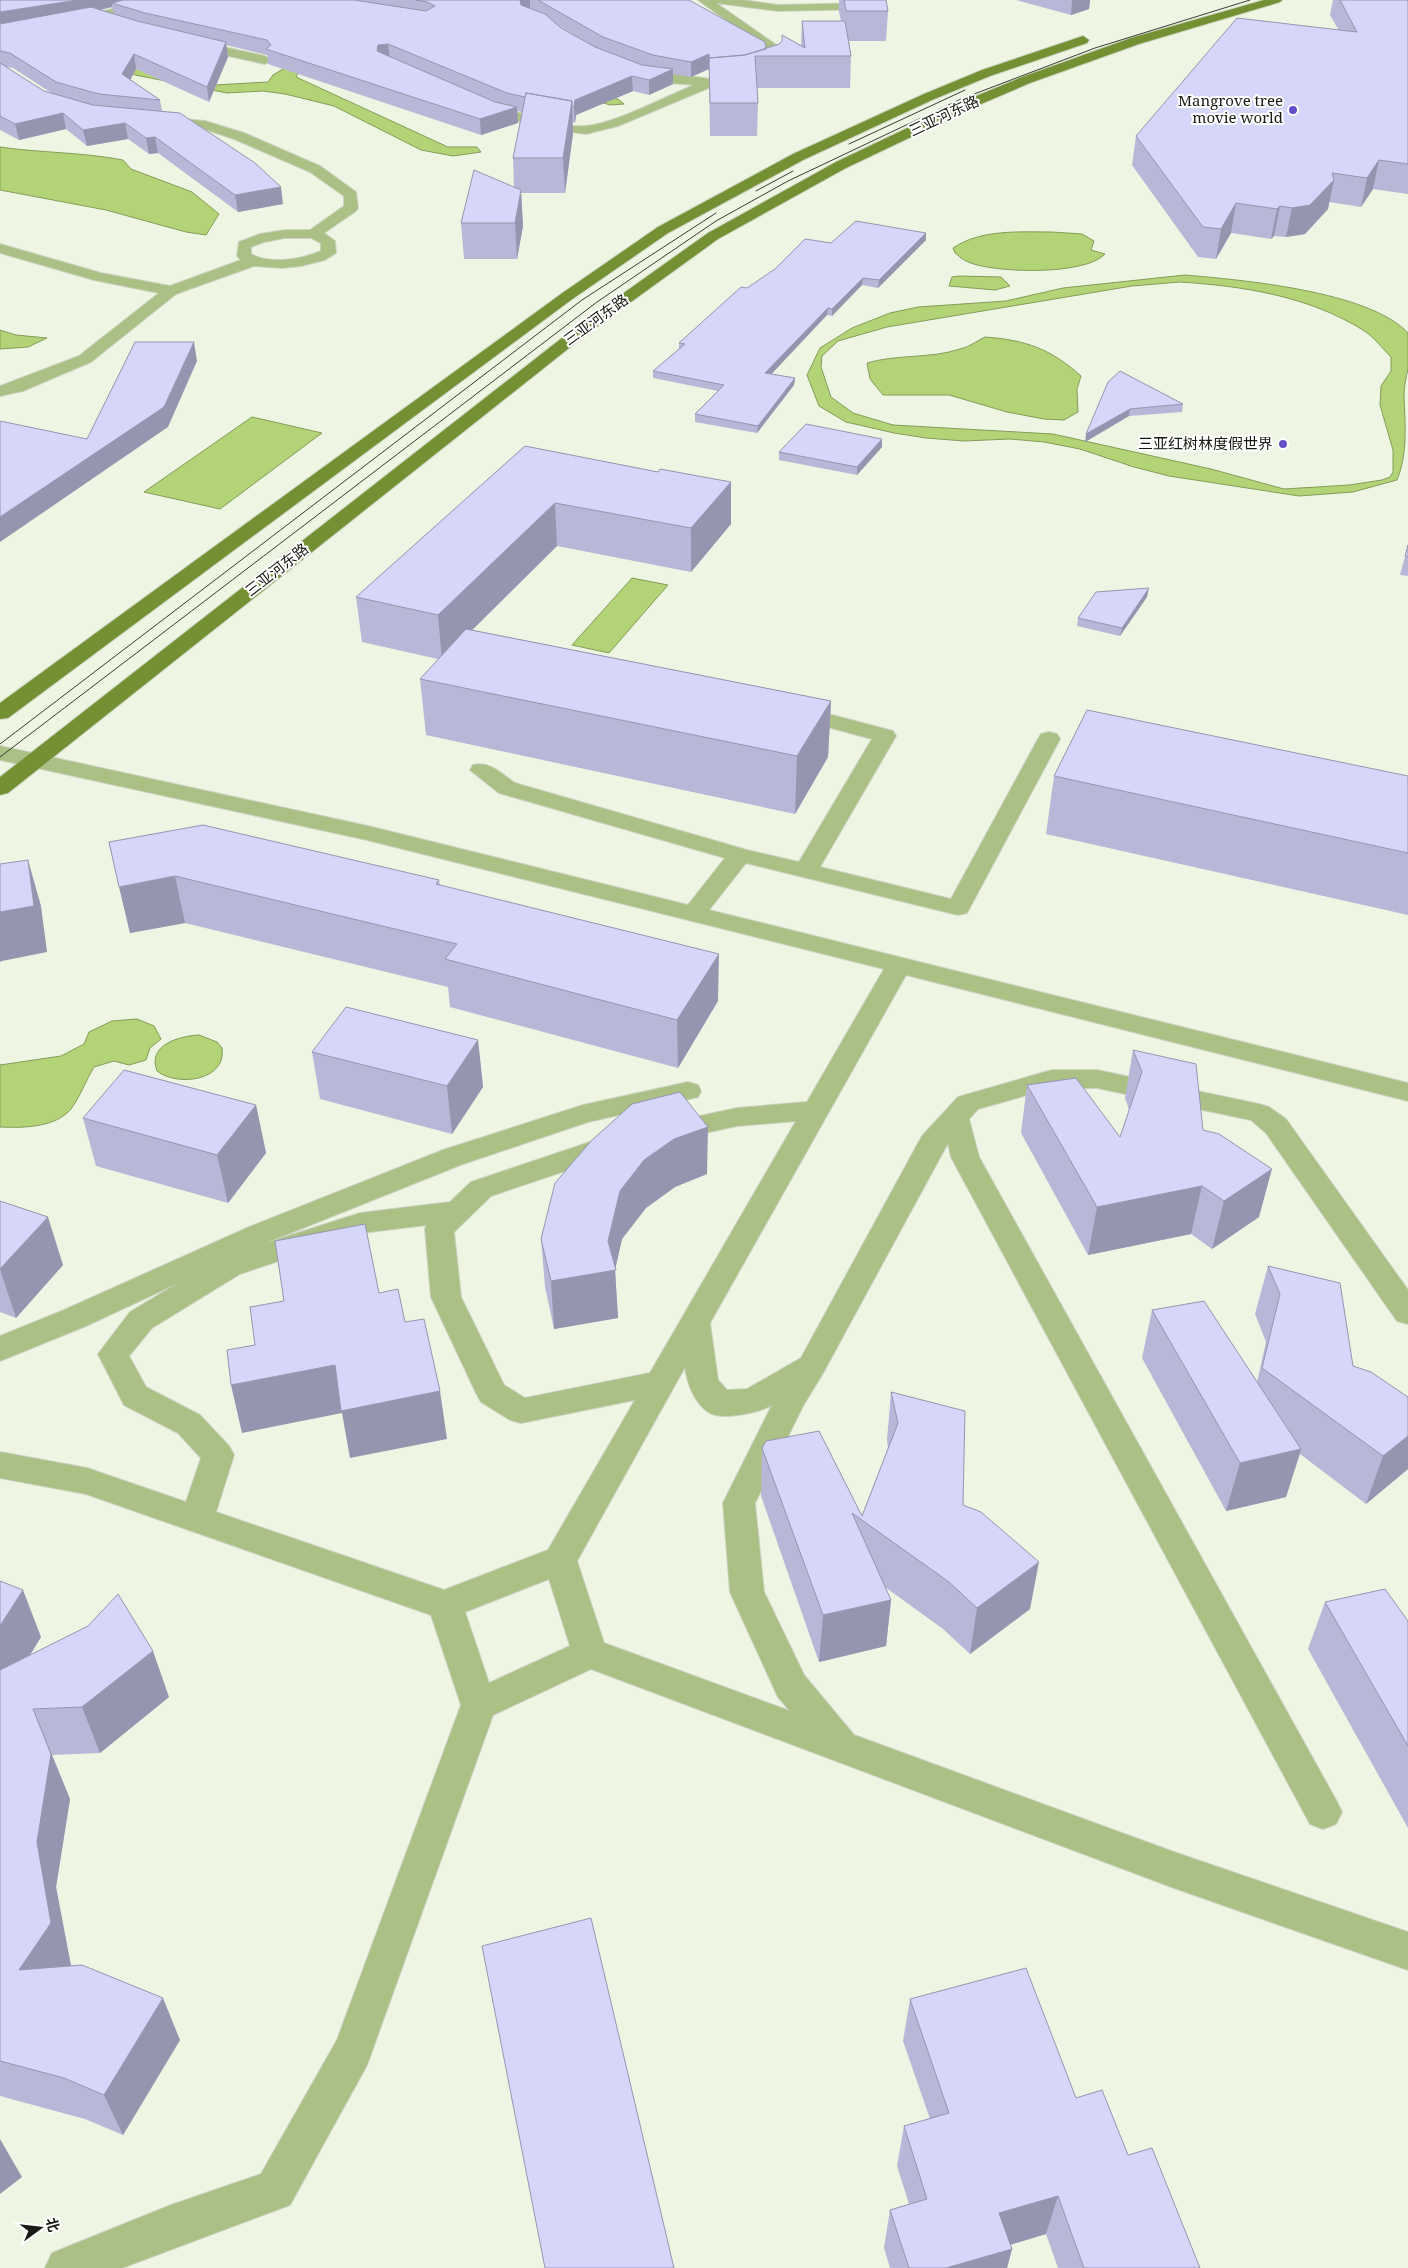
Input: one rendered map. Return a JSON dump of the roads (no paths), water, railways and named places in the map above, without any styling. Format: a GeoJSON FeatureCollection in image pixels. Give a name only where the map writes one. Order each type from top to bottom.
{"type":"FeatureCollection","features":[{"type":"Feature","properties":{"kind":"main road","name":"三亚河东路"},"geometry":{"type":"LineString","coordinates":[[0,788],[582,330],[712,236],[841,165],[977,100],[1026,80],[1136,41],[1276,0]]}},
{"type":"Feature","properties":{"kind":"main road","name":"三亚河东路"},"geometry":{"type":"LineString","coordinates":[[0,713],[566,297],[662,230],[798,157],[928,96],[986,73],[1097,35]]}},
{"type":"Feature","properties":{"kind":"street"},"geometry":{"type":"LineString","coordinates":[[0,33],[96,17],[164,0]]}},
{"type":"Feature","properties":{"kind":"street"},"geometry":{"type":"LineString","coordinates":[[624,66],[647,76],[711,83],[744,81],[774,71],[771,47],[704,0]]}},
{"type":"Feature","properties":{"kind":"street"},"geometry":{"type":"LineString","coordinates":[[717,0],[778,8],[871,6]]}},
{"type":"Feature","properties":{"kind":"street"},"geometry":{"type":"LineString","coordinates":[[96,17],[120,24]]}},
{"type":"Feature","properties":{"kind":"street"},"geometry":{"type":"LineString","coordinates":[[181,42],[265,60]]}},
{"type":"Feature","properties":{"kind":"street"},"geometry":{"type":"LineString","coordinates":[[474,102],[502,113],[550,125],[586,130],[613,123],[711,83]]}},
{"type":"Feature","properties":{"kind":"street"},"geometry":{"type":"LineString","coordinates":[[148,120],[205,125],[239,136],[315,169],[351,195],[351,208],[312,234]]}},
{"type":"Feature","properties":{"kind":"street"},"geometry":{"type":"LineString","coordinates":[[285,234],[312,234],[328,241],[329,253],[310,262],[278,265],[252,261],[244,256],[244,245],[260,238],[285,234]]}},
{"type":"Feature","properties":{"kind":"street"},"geometry":{"type":"LineString","coordinates":[[0,248],[99,277],[172,291]]}},
{"type":"Feature","properties":{"kind":"street"},"geometry":{"type":"LineString","coordinates":[[0,391],[17,387],[85,359],[172,291],[252,261]]}},
{"type":"Feature","properties":{"kind":"street"},"geometry":{"type":"LineString","coordinates":[[802,713],[885,736],[806,871]]}},
{"type":"Feature","properties":{"kind":"street"},"geometry":{"type":"LineString","coordinates":[[481,770],[506,788],[740,855],[958,908],[1049,739]]}},
{"type":"Feature","properties":{"kind":"street"},"geometry":{"type":"LineString","coordinates":[[0,753],[280,813],[1408,1092]]}},
{"type":"Feature","properties":{"kind":"street"},"geometry":{"type":"LineString","coordinates":[[692,915],[740,855]]}},
{"type":"Feature","properties":{"kind":"street"},"geometry":{"type":"LineString","coordinates":[[0,1464],[87,1481],[445,1605],[560,1560],[898,966]]}},
{"type":"Feature","properties":{"kind":"street"},"geometry":{"type":"LineString","coordinates":[[842,1747],[791,1686],[747,1592],[739,1503],[790,1400],[812,1365],[932,1144],[968,1103],[1052,1079],[1097,1079],[1259,1113],[1276,1126],[1408,1313]]}},
{"type":"Feature","properties":{"kind":"street"},"geometry":{"type":"LineString","coordinates":[[0,1349],[75,1318],[259,1234],[453,1157],[583,1114],[688,1091]]}},
{"type":"Feature","properties":{"kind":"street"},"geometry":{"type":"LineString","coordinates":[[661,1383],[521,1411],[492,1393],[446,1297],[439,1229],[481,1189],[639,1138],[737,1117],[816,1110]]}},
{"type":"Feature","properties":{"kind":"street"},"geometry":{"type":"LineString","coordinates":[[955,1117],[965,1157],[1324,1812]]}},
{"type":"Feature","properties":{"kind":"street"},"geometry":{"type":"LineString","coordinates":[[197,1519],[218,1455],[188,1424],[135,1396],[113,1354],[141,1320],[230,1266],[360,1223],[458,1211]]}},
{"type":"Feature","properties":{"kind":"street"},"geometry":{"type":"LineString","coordinates":[[695,1323],[703,1383],[719,1403],[753,1401],[812,1365]]}},
{"type":"Feature","properties":{"kind":"street"},"geometry":{"type":"LineString","coordinates":[[560,1560],[590,1653]]}},
{"type":"Feature","properties":{"kind":"street"},"geometry":{"type":"LineString","coordinates":[[67,2268],[171,2227],[275,2190],[353,2051],[479,1705],[445,1605]]}},
{"type":"Feature","properties":{"kind":"street"},"geometry":{"type":"LineString","coordinates":[[479,1705],[590,1653],[1174,1870],[1408,1951]]}},
{"type":"Feature","properties":{"kind":"tram line"},"geometry":{"type":"LineString","coordinates":[[0,757],[597,302],[716,221],[788,181],[961,99],[1095,48],[1250,0]]}},
{"type":"Feature","properties":{"kind":"tram line"},"geometry":{"type":"LineString","coordinates":[[849,144],[965,90]]}},
{"type":"Feature","properties":{"kind":"tram line"},"geometry":{"type":"LineString","coordinates":[[756,191],[793,171]]}},
{"type":"Feature","properties":{"kind":"tram line"},"geometry":{"type":"LineString","coordinates":[[0,744],[582,300],[716,213]]}},
{"type":"Feature","properties":{"kind":"place","name":"Mangrove tree movie world"},"geometry":{"type":"Point","coordinates":[1293,110]}},
{"type":"Feature","properties":{"kind":"place","name":"三亚红树林度假世界"},"geometry":{"type":"Point","coordinates":[1283,444]}}]}
